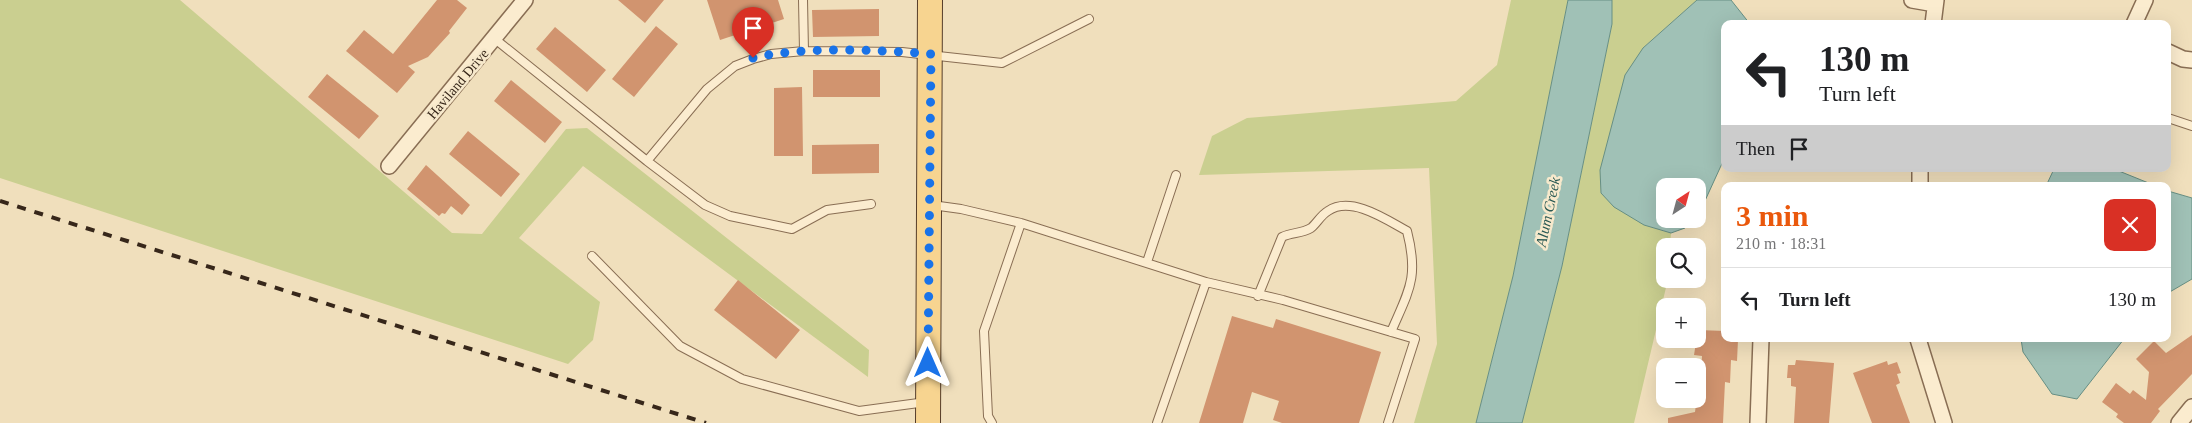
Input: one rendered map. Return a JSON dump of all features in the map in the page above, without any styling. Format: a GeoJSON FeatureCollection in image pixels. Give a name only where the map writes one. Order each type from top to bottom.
{"type":"FeatureCollection","features":[{"type":"Feature","properties":{"kind":"main road"},"geometry":{"type":"LineString","coordinates":[[928,413],[930,0]]}},
{"type":"Feature","properties":{"kind":"street","name":"Haviland Drive"},"geometry":{"type":"LineString","coordinates":[[389,166],[525,0]]}},
{"type":"Feature","properties":{"kind":"street"},"geometry":{"type":"LineString","coordinates":[[1912,0],[1936,2],[1934,20]]}},
{"type":"Feature","properties":{"kind":"street"},"geometry":{"type":"LineString","coordinates":[[2136,20],[2146,0]]}},
{"type":"Feature","properties":{"kind":"street"},"geometry":{"type":"LineString","coordinates":[[2171,53],[2183,59],[2192,60]]}},
{"type":"Feature","properties":{"kind":"street"},"geometry":{"type":"LineString","coordinates":[[1758,423],[1761,342]]}},
{"type":"Feature","properties":{"kind":"street"},"geometry":{"type":"LineString","coordinates":[[1919,342],[1944,423]]}},
{"type":"Feature","properties":{"kind":"street"},"geometry":{"type":"LineString","coordinates":[[2179,423],[2192,408]]}},
{"type":"Feature","properties":{"kind":"lane"},"geometry":{"type":"LineString","coordinates":[[803,0],[804,52]]}},
{"type":"Feature","properties":{"kind":"lane"},"geometry":{"type":"LineString","coordinates":[[647,161],[707,89],[735,66],[771,54],[804,52],[931,54],[1002,63],[1089,19]]}},
{"type":"Feature","properties":{"kind":"lane"},"geometry":{"type":"LineString","coordinates":[[495,38],[647,161],[705,204],[730,216],[792,228],[827,210],[871,204]]}},
{"type":"Feature","properties":{"kind":"lane"},"geometry":{"type":"LineString","coordinates":[[2171,119],[2192,126]]}},
{"type":"Feature","properties":{"kind":"lane"},"geometry":{"type":"LineString","coordinates":[[1147,262],[1176,175]]}},
{"type":"Feature","properties":{"kind":"lane"},"geometry":{"type":"LineString","coordinates":[[930,205],[961,209],[1021,223],[1206,282],[1258,296],[1283,300],[1415,339],[1388,423]]}},
{"type":"Feature","properties":{"kind":"lane"},"geometry":{"type":"LineString","coordinates":[[1258,296],[1282,237],[1290,233],[1300,233],[1306,230],[1328,210],[1343,206],[1375,212],[1407,232],[1413,255],[1412,280],[1391,332]]}},
{"type":"Feature","properties":{"kind":"lane"},"geometry":{"type":"LineString","coordinates":[[992,423],[988,416],[984,331],[1021,223]]}},
{"type":"Feature","properties":{"kind":"lane"},"geometry":{"type":"LineString","coordinates":[[592,256],[680,346],[742,379],[859,411],[928,413]]}},
{"type":"Feature","properties":{"kind":"lane"},"geometry":{"type":"LineString","coordinates":[[1157,423],[1206,282]]}},
{"type":"Feature","properties":{"kind":"green space"},"geometry":{"type":"Polygon","coordinates":[[[0,0],[180,0],[452,233],[482,234],[566,129],[587,128],[869,350],[868,377],[583,166],[519,238],[600,302],[593,340],[568,364],[0,178],[0,0]]]}},
{"type":"Feature","properties":{"kind":"green space"},"geometry":{"type":"Polygon","coordinates":[[[1511,0],[1568,0],[1513,276],[1476,423],[1414,423],[1437,344],[1429,168],[1199,175],[1212,136],[1247,118],[1456,101],[1497,65],[1511,0]]]}},
{"type":"Feature","properties":{"kind":"green space"},"geometry":{"type":"Polygon","coordinates":[[[1612,0],[1697,0],[1643,48],[1644,225],[1671,233],[1671,238],[1656,238],[1656,288],[1666,288],[1664,298],[1656,298],[1656,330],[1634,423],[1522,423],[1562,266],[1612,24],[1612,0]]]}},
{"type":"Feature","properties":{"kind":"water","name":"Alum Creek"},"geometry":{"type":"Polygon","coordinates":[[[1568,0],[1612,0],[1612,24],[1562,266],[1522,423],[1476,423],[1513,276],[1568,0]]]}},
{"type":"Feature","properties":{"kind":"water"},"geometry":{"type":"Polygon","coordinates":[[[1697,0],[1731,0],[1747,20],[1721,20],[1721,166],[1706,199],[1706,178],[1656,178],[1656,228],[1685,228],[1671,233],[1644,225],[1614,207],[1601,193],[1600,170],[1625,75],[1643,48],[1697,0]]]}},
{"type":"Feature","properties":{"kind":"water"},"geometry":{"type":"Polygon","coordinates":[[[2053,172],[2121,172],[2146,182],[2048,182],[2053,172]]]}},
{"type":"Feature","properties":{"kind":"water"},"geometry":{"type":"Polygon","coordinates":[[[2171,192],[2192,198],[2192,279],[2171,291],[2171,192]]]}},
{"type":"Feature","properties":{"kind":"water"},"geometry":{"type":"Polygon","coordinates":[[[2021,342],[2122,342],[2077,399],[2052,394],[2023,352],[2021,342]]]}},
{"type":"Feature","properties":{"kind":"building"},"geometry":{"type":"Polygon","coordinates":[[[437,0],[457,0],[467,8],[449,31],[450,33],[428,57],[408,66],[415,72],[397,93],[346,51],[364,30],[393,54],[437,0]]]}},
{"type":"Feature","properties":{"kind":"building"},"geometry":{"type":"Polygon","coordinates":[[[618,0],[664,0],[645,23],[618,0]]]}},
{"type":"Feature","properties":{"kind":"building"},"geometry":{"type":"Polygon","coordinates":[[[707,0],[778,0],[784,19],[720,40],[707,0]]]}},
{"type":"Feature","properties":{"kind":"building"},"geometry":{"type":"Polygon","coordinates":[[[879,9],[879,36],[813,37],[812,10],[879,9]]]}},
{"type":"Feature","properties":{"kind":"building"},"geometry":{"type":"Polygon","coordinates":[[[656,26],[678,44],[634,97],[612,79],[656,26]]]}},
{"type":"Feature","properties":{"kind":"building"},"geometry":{"type":"Polygon","coordinates":[[[555,27],[606,70],[587,92],[536,49],[555,27]]]}},
{"type":"Feature","properties":{"kind":"building"},"geometry":{"type":"Polygon","coordinates":[[[813,70],[880,70],[880,97],[813,97],[813,70]]]}},
{"type":"Feature","properties":{"kind":"building"},"geometry":{"type":"Polygon","coordinates":[[[327,74],[379,116],[359,139],[308,97],[327,74]]]}},
{"type":"Feature","properties":{"kind":"building"},"geometry":{"type":"Polygon","coordinates":[[[511,80],[562,122],[545,143],[494,101],[511,80]]]}},
{"type":"Feature","properties":{"kind":"building"},"geometry":{"type":"Polygon","coordinates":[[[802,87],[803,156],[774,156],[774,88],[802,87]]]}},
{"type":"Feature","properties":{"kind":"building"},"geometry":{"type":"Polygon","coordinates":[[[468,131],[520,174],[501,197],[449,154],[468,131]]]}},
{"type":"Feature","properties":{"kind":"building"},"geometry":{"type":"Polygon","coordinates":[[[879,144],[879,173],[812,174],[812,145],[879,144]]]}},
{"type":"Feature","properties":{"kind":"building"},"geometry":{"type":"Polygon","coordinates":[[[426,165],[470,205],[462,215],[451,206],[445,214],[442,213],[439,216],[407,189],[426,165]]]}},
{"type":"Feature","properties":{"kind":"building"},"geometry":{"type":"Polygon","coordinates":[[[738,280],[800,330],[776,359],[714,310],[738,280]]]}},
{"type":"Feature","properties":{"kind":"building"},"geometry":{"type":"Polygon","coordinates":[[[1232,316],[1273,328],[1276,319],[1381,352],[1359,423],[1282,423],[1273,420],[1279,401],[1252,392],[1243,423],[1199,423],[1232,316]]]}},
{"type":"Feature","properties":{"kind":"building"},"geometry":{"type":"Polygon","coordinates":[[[1706,330],[1721,331],[1721,342],[1738,342],[1737,361],[1731,360],[1730,383],[1725,382],[1723,423],[1668,423],[1668,418],[1695,412],[1696,408],[1706,408],[1706,358],[1702,358],[1702,356],[1694,355],[1695,348],[1706,348],[1706,330]]]}},
{"type":"Feature","properties":{"kind":"building"},"geometry":{"type":"Polygon","coordinates":[[[2192,335],[2192,374],[2158,409],[2160,411],[2151,423],[2124,423],[2116,417],[2118,414],[2102,402],[2116,383],[2130,394],[2133,390],[2146,400],[2149,372],[2136,359],[2153,342],[2166,353],[2192,335]]]}},
{"type":"Feature","properties":{"kind":"building"},"geometry":{"type":"Polygon","coordinates":[[[1796,360],[1834,363],[1829,423],[1794,423],[1796,387],[1791,386],[1791,378],[1787,378],[1788,365],[1795,365],[1796,360]]]}},
{"type":"Feature","properties":{"kind":"building"},"geometry":{"type":"Polygon","coordinates":[[[1887,361],[1888,365],[1897,362],[1901,373],[1897,374],[1900,383],[1896,385],[1910,423],[1872,423],[1853,373],[1887,361]]]}},
{"type":"Feature","properties":{"kind":"railway"},"geometry":{"type":"LineString","coordinates":[[0,201],[706,423]]}},
{"type":"Feature","properties":{"kind":"route"},"geometry":{"type":"LineString","coordinates":[[753,58],[771,54],[804,52],[902,52],[931,54],[928,363]]}}]}
